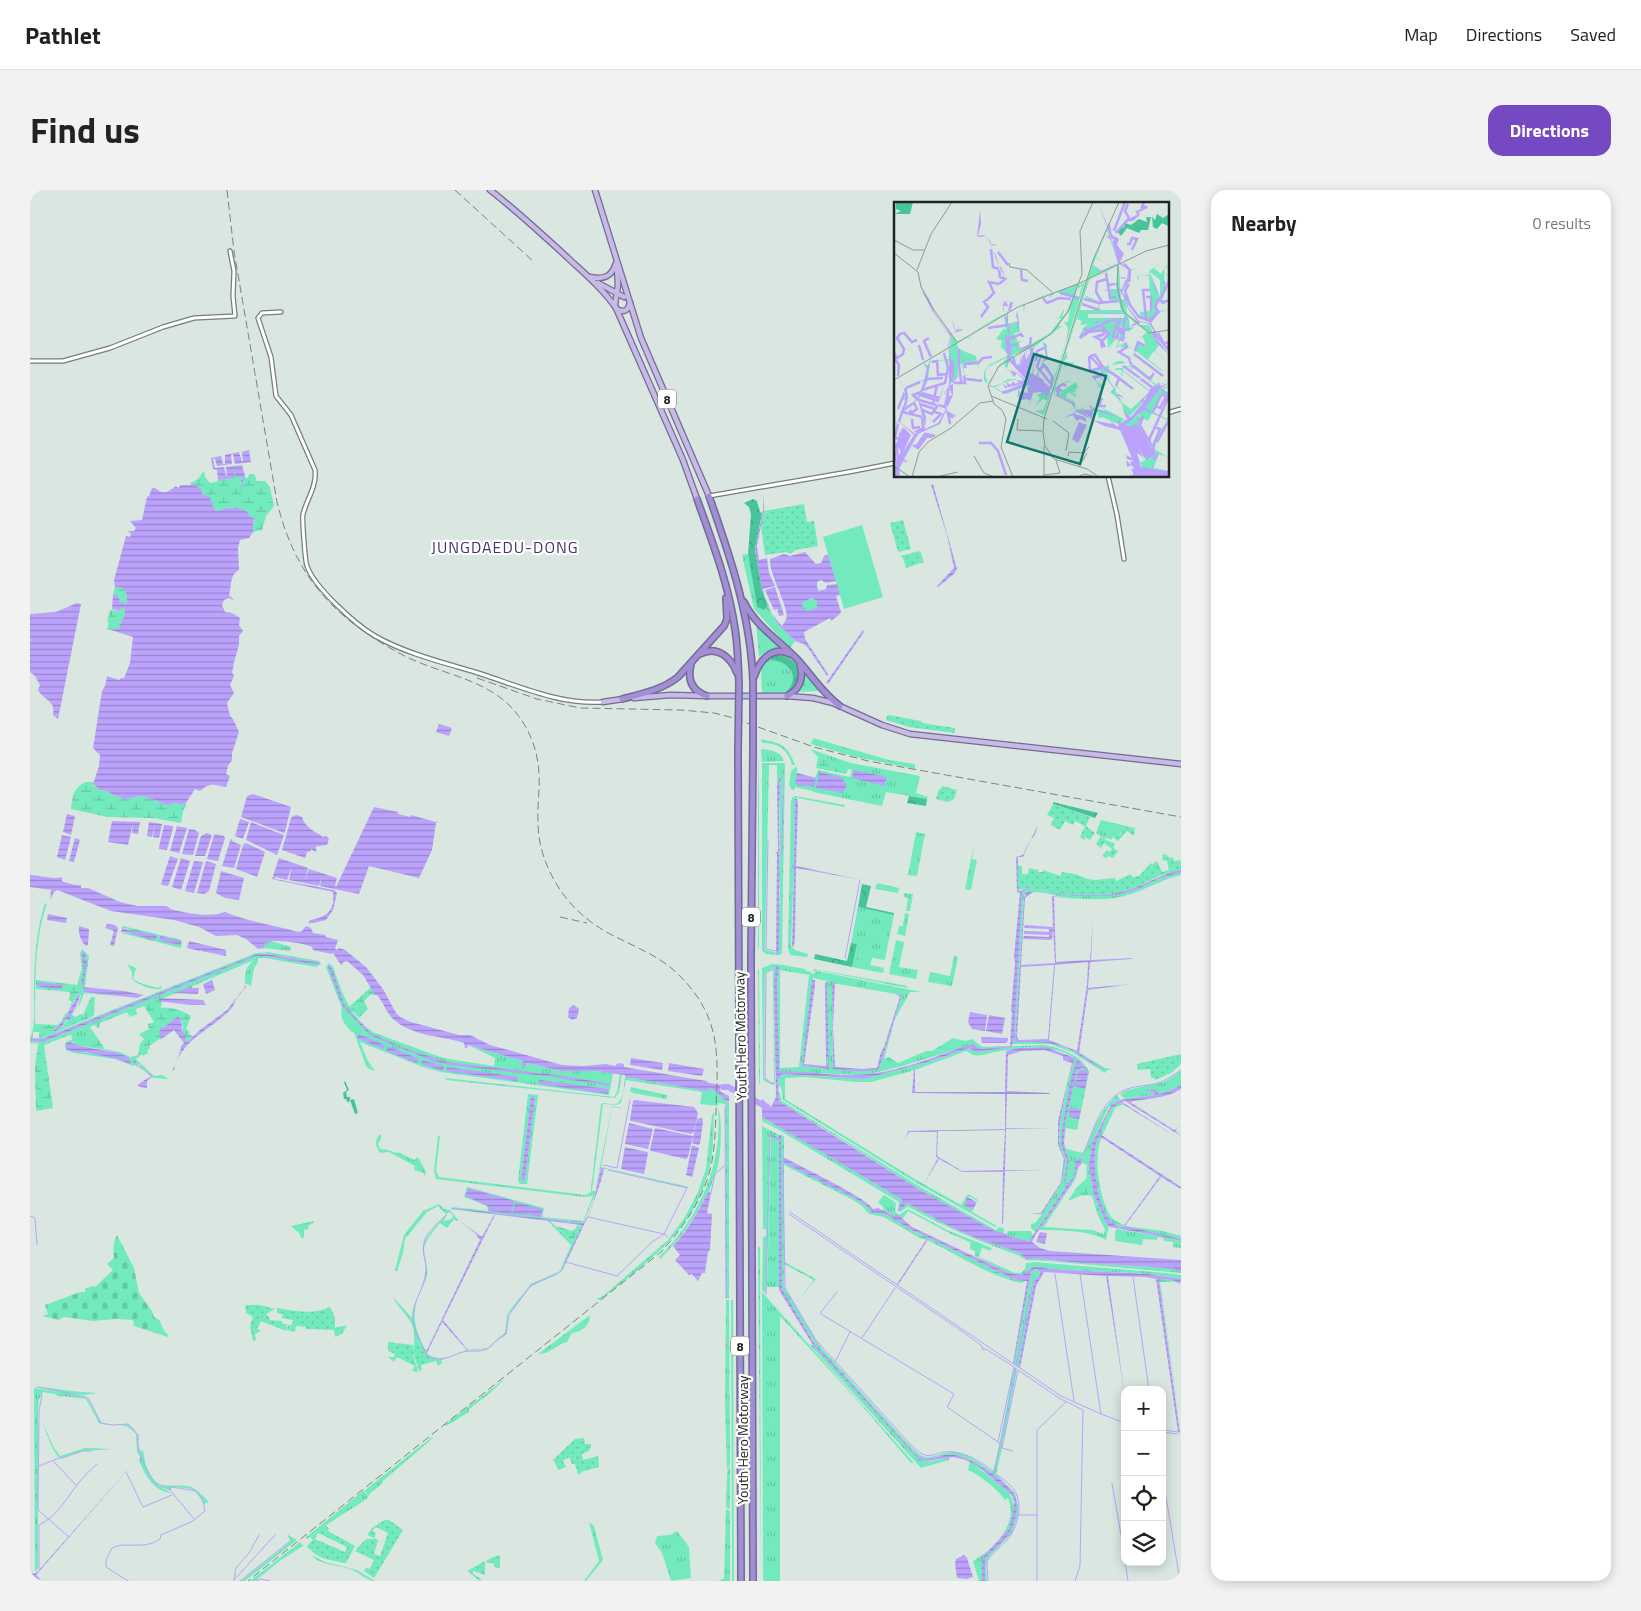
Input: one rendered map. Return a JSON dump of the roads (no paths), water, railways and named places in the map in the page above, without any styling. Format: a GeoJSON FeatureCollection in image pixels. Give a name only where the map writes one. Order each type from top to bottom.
{"type":"FeatureCollection","features":[{"type":"Feature","properties":{"kind":"highway","name":"Youth Hero Motorway"},"geometry":{"type":"LineString","coordinates":[[709,496],[738,587],[750,640],[753,682],[751,960],[754,1581]]}},
{"type":"Feature","properties":{"kind":"highway","name":"Youth Hero Motorway"},"geometry":{"type":"LineString","coordinates":[[697,499],[726,590],[735,628],[739,683],[741,1581]]}},
{"type":"Feature","properties":{"kind":"highway"},"geometry":{"type":"LineString","coordinates":[[738,587],[752,616],[796,659],[828,696],[840,706]]}},
{"type":"Feature","properties":{"kind":"highway"},"geometry":{"type":"LineString","coordinates":[[622,699],[666,685],[678,677],[724,626],[727,619],[726,590]]}},
{"type":"Feature","properties":{"kind":"highway"},"geometry":{"type":"LineString","coordinates":[[707,696],[694,689],[690,681],[691,666],[696,657],[705,651],[715,650],[731,660],[739,683]]}},
{"type":"Feature","properties":{"kind":"highway"},"geometry":{"type":"LineString","coordinates":[[753,682],[757,669],[768,655],[782,651],[787,652],[796,659],[802,670],[801,679],[795,691],[787,696]]}},
{"type":"Feature","properties":{"kind":"main road"},"geometry":{"type":"LineString","coordinates":[[490,190],[592,280],[616,308],[620,311],[627,310],[630,302],[592,280]]}},
{"type":"Feature","properties":{"kind":"main road","name":"8"},"geometry":{"type":"LineString","coordinates":[[595,190],[641,338],[709,496]]}},
{"type":"Feature","properties":{"kind":"main road"},"geometry":{"type":"LineString","coordinates":[[587,276],[598,279],[607,277],[614,270],[616,259]]}},
{"type":"Feature","properties":{"kind":"main road","name":"8"},"geometry":{"type":"LineString","coordinates":[[616,259],[618,294],[616,301]]}},
{"type":"Feature","properties":{"kind":"main road"},"geometry":{"type":"LineString","coordinates":[[616,308],[616,301],[619,297],[624,297]]}},
{"type":"Feature","properties":{"kind":"main road","name":"8"},"geometry":{"type":"LineString","coordinates":[[616,308],[683,460],[697,499]]}},
{"type":"Feature","properties":{"kind":"main road"},"geometry":{"type":"LineString","coordinates":[[603,702],[671,694],[813,698],[840,706],[882,725],[910,734],[1181,764]]}},
{"type":"Feature","properties":{"kind":"street"},"geometry":{"type":"LineString","coordinates":[[30,361],[63,362],[110,348],[163,327],[194,318],[235,316],[233,296],[234,271],[230,251]]}},
{"type":"Feature","properties":{"kind":"street"},"geometry":{"type":"LineString","coordinates":[[281,312],[262,313],[258,318],[271,357],[276,396],[291,415],[315,470],[314,484],[303,516],[304,550],[307,567],[324,593],[364,630],[405,650],[549,697],[576,702],[603,702]]}},
{"type":"Feature","properties":{"kind":"street"},"geometry":{"type":"LineString","coordinates":[[1168,413],[1181,409]]}},
{"type":"Feature","properties":{"kind":"street"},"geometry":{"type":"LineString","coordinates":[[709,496],[894,463]]}},
{"type":"Feature","properties":{"kind":"street"},"geometry":{"type":"LineString","coordinates":[[1109,478],[1118,515],[1124,559]]}},
{"type":"Feature","properties":{"kind":"waterway"},"geometry":{"type":"LineString","coordinates":[[780,852],[782,852],[783,786]]}},
{"type":"Feature","properties":{"kind":"waterway"},"geometry":{"type":"LineString","coordinates":[[768,840],[766,949],[776,951]]}},
{"type":"Feature","properties":{"kind":"waterway"},"geometry":{"type":"LineString","coordinates":[[845,958],[860,880]]}},
{"type":"Feature","properties":{"kind":"waterway"},"geometry":{"type":"LineString","coordinates":[[773,969],[766,973],[765,1077],[769,1082],[775,1084]]}},
{"type":"Feature","properties":{"kind":"waterway"},"geometry":{"type":"LineString","coordinates":[[1082,1156],[1104,1109],[1118,1094],[1130,1088],[1161,1082],[1181,1070]]}},
{"type":"Feature","properties":{"kind":"waterway"},"geometry":{"type":"LineString","coordinates":[[723,1087],[728,1087],[767,1107]]}},
{"type":"Feature","properties":{"kind":"waterway"},"geometry":{"type":"LineString","coordinates":[[603,1165],[617,1168],[630,1100]]}},
{"type":"Feature","properties":{"kind":"waterway"},"geometry":{"type":"LineString","coordinates":[[726,1298],[725,1108],[727,1101]]}},
{"type":"Feature","properties":{"kind":"waterway"},"geometry":{"type":"LineString","coordinates":[[766,1294],[770,1139]]}},
{"type":"Feature","properties":{"kind":"waterway"},"geometry":{"type":"LineString","coordinates":[[783,1162],[785,1288],[816,1340],[918,1451],[928,1456],[946,1452],[959,1453],[975,1459],[993,1471]]}},
{"type":"Feature","properties":{"kind":"waterway"},"geometry":{"type":"LineString","coordinates":[[711,1193],[715,1174],[725,1165]]}},
{"type":"Feature","properties":{"kind":"waterway"},"geometry":{"type":"LineString","coordinates":[[566,1262],[617,1276],[652,1242],[664,1234],[687,1188],[608,1170]]}},
{"type":"Feature","properties":{"kind":"waterway"},"geometry":{"type":"LineString","coordinates":[[790,1212],[1015,1365]]}},
{"type":"Feature","properties":{"kind":"waterway"},"geometry":{"type":"LineString","coordinates":[[789,1214],[963,1332],[982,1346],[983,1350],[986,1349],[1014,1367],[998,1442]]}},
{"type":"Feature","properties":{"kind":"waterway"},"geometry":{"type":"LineString","coordinates":[[420,1341],[415,1329],[413,1311],[426,1270],[423,1249],[427,1235],[446,1215]]}},
{"type":"Feature","properties":{"kind":"waterway"},"geometry":{"type":"LineString","coordinates":[[30,1216],[35,1218],[37,1245]]}},
{"type":"Feature","properties":{"kind":"waterway"},"geometry":{"type":"LineString","coordinates":[[588,1217],[664,1234],[668,1237]]}},
{"type":"Feature","properties":{"kind":"waterway"},"geometry":{"type":"LineString","coordinates":[[427,1355],[443,1359],[462,1352],[485,1350],[506,1334],[509,1315],[528,1289],[532,1285],[557,1274]]}},
{"type":"Feature","properties":{"kind":"waterway"},"geometry":{"type":"LineString","coordinates":[[1055,1274],[1074,1401]]}},
{"type":"Feature","properties":{"kind":"waterway"},"geometry":{"type":"LineString","coordinates":[[1080,1274],[1101,1414]]}},
{"type":"Feature","properties":{"kind":"waterway"},"geometry":{"type":"LineString","coordinates":[[1016,1366],[1034,1277]]}},
{"type":"Feature","properties":{"kind":"waterway"},"geometry":{"type":"LineString","coordinates":[[1133,1277],[1148,1386]]}},
{"type":"Feature","properties":{"kind":"waterway"},"geometry":{"type":"LineString","coordinates":[[862,1338],[895,1288]]}},
{"type":"Feature","properties":{"kind":"waterway"},"geometry":{"type":"LineString","coordinates":[[837,1292],[821,1314],[954,1394],[947,1407],[1001,1444]]}},
{"type":"Feature","properties":{"kind":"waterway"},"geometry":{"type":"LineString","coordinates":[[835,1362],[850,1332]]}},
{"type":"Feature","properties":{"kind":"waterway"},"geometry":{"type":"LineString","coordinates":[[1017,1366],[1061,1396],[1121,1422]]}},
{"type":"Feature","properties":{"kind":"waterway"},"geometry":{"type":"LineString","coordinates":[[994,1472],[1016,1368]]}},
{"type":"Feature","properties":{"kind":"waterway"},"geometry":{"type":"LineString","coordinates":[[1013,1451],[1002,1448],[1018,1370],[1059,1398],[1083,1410],[1080,1566],[1075,1581]]}},
{"type":"Feature","properties":{"kind":"waterway"},"geometry":{"type":"LineString","coordinates":[[37,1387],[86,1397],[89,1399],[101,1423],[112,1425],[128,1424],[138,1435],[141,1459],[154,1482],[170,1490],[194,1519]]}},
{"type":"Feature","properties":{"kind":"waterway"},"geometry":{"type":"LineString","coordinates":[[42,1395],[39,1411],[38,1510],[68,1536]]}},
{"type":"Feature","properties":{"kind":"waterway"},"geometry":{"type":"LineString","coordinates":[[1037,1581],[1037,1430],[1066,1402]]}},
{"type":"Feature","properties":{"kind":"waterway"},"geometry":{"type":"LineString","coordinates":[[1166,1430],[1178,1432]]}},
{"type":"Feature","properties":{"kind":"waterway"},"geometry":{"type":"LineString","coordinates":[[1166,1432],[1178,1434]]}},
{"type":"Feature","properties":{"kind":"waterway"},"geometry":{"type":"LineString","coordinates":[[39,1466],[83,1451],[92,1451]]}},
{"type":"Feature","properties":{"kind":"waterway"},"geometry":{"type":"LineString","coordinates":[[53,1461],[76,1485]]}},
{"type":"Feature","properties":{"kind":"waterway"},"geometry":{"type":"LineString","coordinates":[[39,1569],[39,1525],[52,1517],[80,1481],[97,1464]]}},
{"type":"Feature","properties":{"kind":"waterway"},"geometry":{"type":"LineString","coordinates":[[126,1472],[143,1507],[172,1495]]}},
{"type":"Feature","properties":{"kind":"waterway"},"geometry":{"type":"LineString","coordinates":[[988,1581],[987,1562],[1011,1535],[1016,1525],[1019,1509],[1016,1493],[1007,1482],[996,1474]]}},
{"type":"Feature","properties":{"kind":"waterway"},"geometry":{"type":"LineString","coordinates":[[1162,1476],[1180,1581]]}},
{"type":"Feature","properties":{"kind":"waterway"},"geometry":{"type":"LineString","coordinates":[[1112,1483],[1121,1535]]}},
{"type":"Feature","properties":{"kind":"waterway"},"geometry":{"type":"LineString","coordinates":[[128,1581],[106,1567],[106,1560],[112,1548],[153,1543],[160,1539],[161,1535],[193,1521],[205,1511],[203,1501],[196,1491],[172,1487],[170,1490]]}},
{"type":"Feature","properties":{"kind":"waterway"},"geometry":{"type":"LineString","coordinates":[[1019,1515],[1037,1515]]}},
{"type":"Feature","properties":{"kind":"waterway"},"geometry":{"type":"LineString","coordinates":[[234,1579],[236,1568],[249,1553],[259,1535]]}},
{"type":"Feature","properties":{"kind":"waterway"},"geometry":{"type":"LineString","coordinates":[[233,1581],[275,1535]]}},
{"type":"Feature","properties":{"kind":"waterway"},"geometry":{"type":"LineString","coordinates":[[240,1581],[289,1542]]}},
{"type":"Feature","properties":{"kind":"waterway"},"geometry":{"type":"LineString","coordinates":[[1126,1566],[1128,1581]]}},
{"type":"Feature","properties":{"kind":"waterway"},"geometry":{"type":"LineString","coordinates":[[256,1581],[261,1579],[270,1581]]}},
{"type":"Feature","properties":{"kind":"railway"},"geometry":{"type":"LineString","coordinates":[[227,190],[234,251],[277,502],[284,527],[304,570],[332,605],[368,635],[408,658],[486,689],[515,711],[526,727],[534,745],[539,780],[539,836],[548,868],[556,884],[584,917],[612,935],[664,962],[679,975],[703,1006],[710,1022],[717,1054],[715,1138],[709,1174],[702,1193],[692,1211],[661,1252],[248,1581]]}},
{"type":"Feature","properties":{"kind":"railway"},"geometry":{"type":"LineString","coordinates":[[455,190],[534,262]]}},
{"type":"Feature","properties":{"kind":"railway"},"geometry":{"type":"LineString","coordinates":[[477,678],[537,699],[580,708],[681,710],[714,713],[814,747],[868,761],[1181,817]]}},
{"type":"Feature","properties":{"kind":"railway"},"geometry":{"type":"LineString","coordinates":[[560,917],[587,923]]}},
{"type":"Feature","properties":{"kind":"district","name":"JUNGDAEDU-DONG"},"geometry":{"type":"Point","coordinates":[505,547]}}]}
